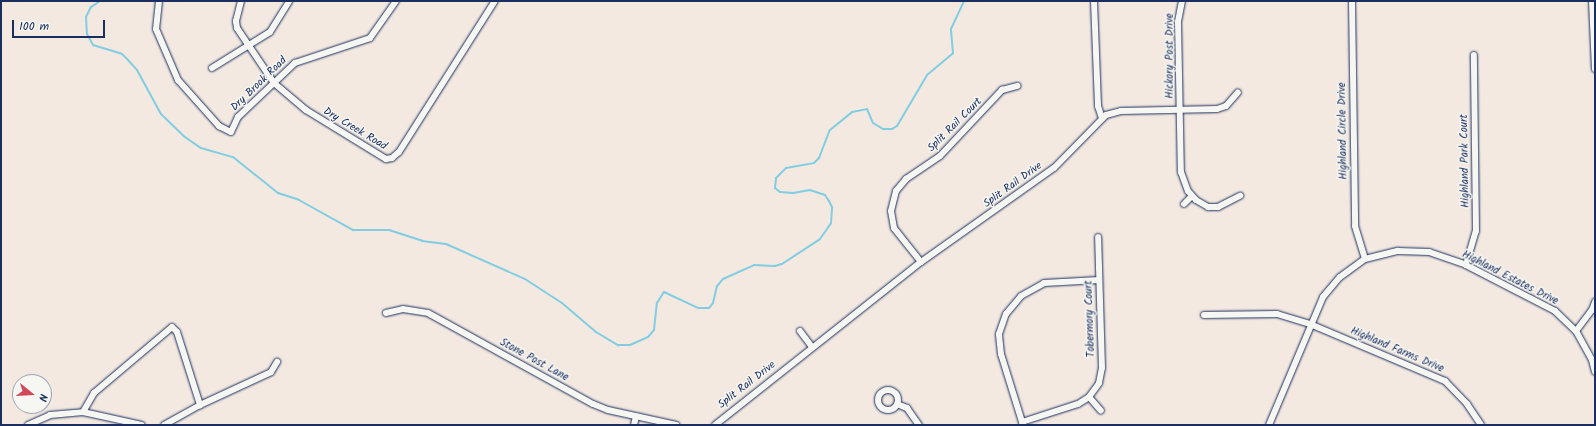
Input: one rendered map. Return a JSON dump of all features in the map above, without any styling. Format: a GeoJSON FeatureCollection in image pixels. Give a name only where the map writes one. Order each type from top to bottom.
{"type":"FeatureCollection","features":[{"type":"Feature","properties":{"kind":"street","name":"Dry Brook Road"},"geometry":{"type":"LineString","coordinates":[[159,1],[156,29],[178,80],[219,126],[231,132],[238,117],[294,63],[370,38],[396,1]]}},
{"type":"Feature","properties":{"kind":"street","name":"Dry Creek Road"},"geometry":{"type":"LineString","coordinates":[[241,1],[236,21],[247,45],[274,83],[306,110],[380,157],[392,158],[399,152],[495,1]]}},
{"type":"Feature","properties":{"kind":"street"},"geometry":{"type":"LineString","coordinates":[[212,68],[270,32],[289,1]]}},
{"type":"Feature","properties":{"kind":"street"},"geometry":{"type":"LineString","coordinates":[[1094,1],[1098,106],[1102,118]]}},
{"type":"Feature","properties":{"kind":"street","name":"Hickory Post Drive"},"geometry":{"type":"LineString","coordinates":[[1182,1],[1178,22],[1181,172],[1192,196]]}},
{"type":"Feature","properties":{"kind":"street","name":"Highland Circle Drive"},"geometry":{"type":"LineString","coordinates":[[1352,1],[1355,226],[1365,259]]}},
{"type":"Feature","properties":{"kind":"street"},"geometry":{"type":"LineString","coordinates":[[1592,1],[1595,69]]}},
{"type":"Feature","properties":{"kind":"street","name":"Highland Park Court"},"geometry":{"type":"LineString","coordinates":[[1466,265],[1476,231],[1474,55]]}},
{"type":"Feature","properties":{"kind":"street","name":"Split Rail Court"},"geometry":{"type":"LineString","coordinates":[[920,262],[894,228],[891,211],[896,191],[906,179],[940,156],[1002,90],[1017,86]]}},
{"type":"Feature","properties":{"kind":"street","name":"Split Rail Drive"},"geometry":{"type":"LineString","coordinates":[[715,425],[920,262],[1054,168],[1102,118],[1121,111],[1180,111],[1217,109],[1226,106],[1238,92]]}},
{"type":"Feature","properties":{"kind":"street"},"geometry":{"type":"LineString","coordinates":[[1184,204],[1192,196],[1208,207],[1218,207],[1240,196]]}},
{"type":"Feature","properties":{"kind":"street","name":"Tobermory Court"},"geometry":{"type":"LineString","coordinates":[[1023,424],[1078,404],[1088,397],[1098,383],[1102,368],[1098,238]]}},
{"type":"Feature","properties":{"kind":"street","name":"Highland Estates Drive"},"geometry":{"type":"LineString","coordinates":[[1269,425],[1310,324],[1323,297],[1340,277],[1365,259],[1398,251],[1430,252],[1466,265],[1555,311],[1576,331],[1592,360],[1595,372]]}},
{"type":"Feature","properties":{"kind":"street"},"geometry":{"type":"LineString","coordinates":[[1023,424],[1001,354],[999,334],[1006,314],[1021,296],[1044,283],[1099,280]]}},
{"type":"Feature","properties":{"kind":"street"},"geometry":{"type":"LineString","coordinates":[[1576,331],[1592,310],[1595,302]]}},
{"type":"Feature","properties":{"kind":"street","name":"Stone Post Lane"},"geometry":{"type":"LineString","coordinates":[[386,313],[402,309],[428,313],[593,404],[676,425]]}},
{"type":"Feature","properties":{"kind":"street","name":"Highland Farms Drive"},"geometry":{"type":"LineString","coordinates":[[1204,315],[1277,314],[1310,324],[1445,381],[1468,404],[1481,425]]}},
{"type":"Feature","properties":{"kind":"street"},"geometry":{"type":"LineString","coordinates":[[83,412],[94,393],[172,327],[177,332],[200,405]]}},
{"type":"Feature","properties":{"kind":"street"},"geometry":{"type":"LineString","coordinates":[[800,331],[812,347]]}},
{"type":"Feature","properties":{"kind":"street"},"geometry":{"type":"LineString","coordinates":[[164,425],[200,405],[271,372],[277,362]]}},
{"type":"Feature","properties":{"kind":"street"},"geometry":{"type":"LineString","coordinates":[[1088,397],[1101,411]]}},
{"type":"Feature","properties":{"kind":"street"},"geometry":{"type":"LineString","coordinates":[[897,404],[907,408],[919,425]]}},
{"type":"Feature","properties":{"kind":"street"},"geometry":{"type":"LineString","coordinates":[[28,425],[50,415],[83,412],[142,425]]}},
{"type":"Feature","properties":{"kind":"street"},"geometry":{"type":"LineString","coordinates":[[634,425],[636,416]]}},
{"type":"Feature","properties":{"kind":"waterway"},"geometry":{"type":"LineString","coordinates":[[100,1],[91,7],[86,17],[87,34],[93,45],[122,54],[137,70],[161,114],[185,137],[201,148],[233,157],[278,193],[299,200],[353,230],[389,230],[422,241],[446,244],[525,279],[562,303],[596,332],[618,345],[630,345],[648,337],[654,330],[657,303],[664,292],[699,308],[709,308],[713,303],[717,286],[723,279],[754,265],[775,266],[782,264],[820,239],[831,223],[832,207],[825,195],[810,190],[793,193],[780,192],[775,188],[776,178],[786,168],[814,163],[819,158],[830,130],[852,112],[867,109],[873,123],[883,129],[892,129],[897,126],[927,75],[953,53],[951,29],[964,1]]}}]}
